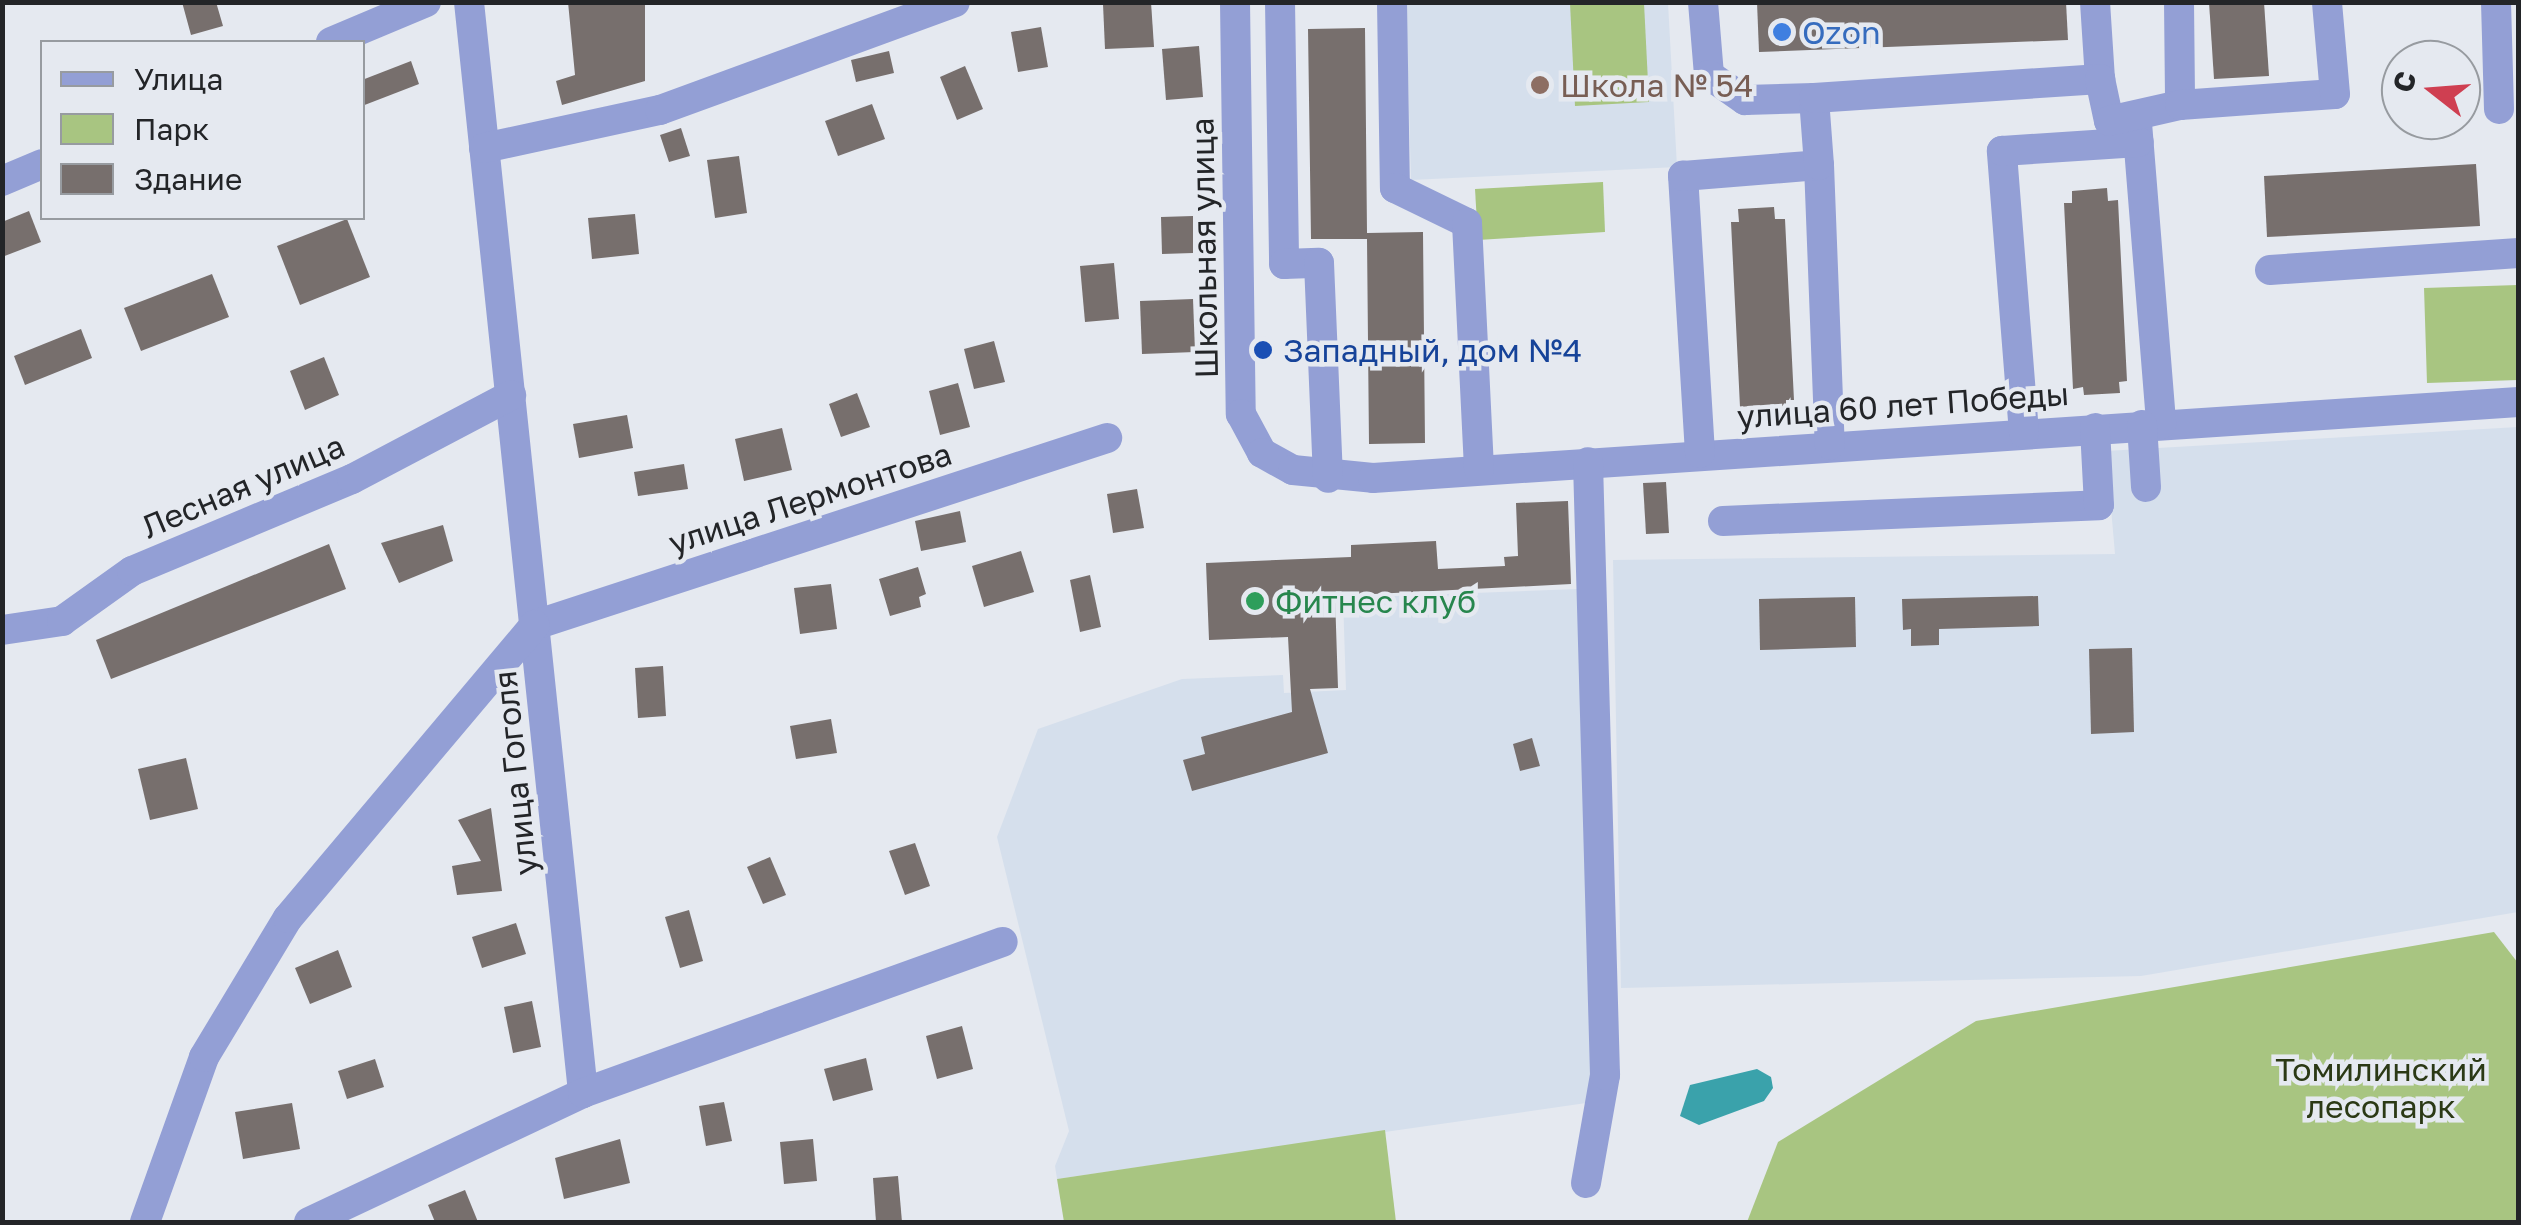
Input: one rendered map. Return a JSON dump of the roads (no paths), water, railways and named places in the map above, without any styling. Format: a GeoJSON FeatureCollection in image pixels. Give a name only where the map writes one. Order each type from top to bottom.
{"type":"FeatureCollection","features":[{"type":"Feature","properties":{"kind":"street"},"geometry":{"type":"LineString","coordinates":[[336,40],[426,2]]}},
{"type":"Feature","properties":{"kind":"street","name":"улица Гоголя"},"geometry":{"type":"LineString","coordinates":[[469,2],[583,1093]]}},
{"type":"Feature","properties":{"kind":"street"},"geometry":{"type":"LineString","coordinates":[[484,148],[660,110],[955,2]]}},
{"type":"Feature","properties":{"kind":"street","name":"Школьная улица"},"geometry":{"type":"LineString","coordinates":[[1235,2],[1241,414],[1262,454],[1292,470]]}},
{"type":"Feature","properties":{"kind":"street"},"geometry":{"type":"LineString","coordinates":[[1280,2],[1284,264],[1320,264],[1328,478]]}},
{"type":"Feature","properties":{"kind":"street"},"geometry":{"type":"LineString","coordinates":[[1392,2],[1395,188],[1467,223],[1478,469]]}},
{"type":"Feature","properties":{"kind":"street"},"geometry":{"type":"LineString","coordinates":[[1704,2],[1709,75],[1745,100],[2100,78]]}},
{"type":"Feature","properties":{"kind":"street"},"geometry":{"type":"LineString","coordinates":[[2095,2],[2100,78],[2108,120],[2138,128]]}},
{"type":"Feature","properties":{"kind":"street"},"geometry":{"type":"LineString","coordinates":[[2179,2],[2180,105]]}},
{"type":"Feature","properties":{"kind":"street"},"geometry":{"type":"LineString","coordinates":[[2024,433],[2002,150],[2138,128],[2180,105],[2336,94],[2327,2]]}},
{"type":"Feature","properties":{"kind":"street"},"geometry":{"type":"LineString","coordinates":[[2496,2],[2499,110]]}},
{"type":"Feature","properties":{"kind":"street"},"geometry":{"type":"LineString","coordinates":[[1814,98],[1830,445]]}},
{"type":"Feature","properties":{"kind":"street"},"geometry":{"type":"LineString","coordinates":[[2138,128],[2152,425],[2146,487]]}},
{"type":"Feature","properties":{"kind":"street"},"geometry":{"type":"LineString","coordinates":[[2,181],[40,165]]}},
{"type":"Feature","properties":{"kind":"street"},"geometry":{"type":"LineString","coordinates":[[1700,453],[1684,176],[1818,165]]}},
{"type":"Feature","properties":{"kind":"street"},"geometry":{"type":"LineString","coordinates":[[2270,270],[2518,253]]}},
{"type":"Feature","properties":{"kind":"street","name":"Лесная улица"},"geometry":{"type":"LineString","coordinates":[[2,630],[62,622],[132,572],[352,479],[510,395]]}},
{"type":"Feature","properties":{"kind":"street","name":"улица 60 лет Победы"},"geometry":{"type":"LineString","coordinates":[[1292,470],[1328,478],[2518,402]]}},
{"type":"Feature","properties":{"kind":"street"},"geometry":{"type":"LineString","coordinates":[[1723,521],[2099,505],[2095,428]]}},
{"type":"Feature","properties":{"kind":"street","name":"улица Лермонтова"},"geometry":{"type":"LineString","coordinates":[[536,625],[1107,438]]}},
{"type":"Feature","properties":{"kind":"street"},"geometry":{"type":"LineString","coordinates":[[1586,1183],[1605,1075],[1588,462]]}},
{"type":"Feature","properties":{"kind":"street"},"geometry":{"type":"LineString","coordinates":[[146,1222],[204,1057],[288,918],[536,625]]}},
{"type":"Feature","properties":{"kind":"street"},"geometry":{"type":"LineString","coordinates":[[309,1222],[583,1093],[1003,942]]}},
{"type":"Feature","properties":{"kind":"water"},"geometry":{"type":"Polygon","coordinates":[[[1757,1069],[1771,1077],[1773,1088],[1764,1101],[1699,1125],[1680,1116],[1690,1085],[1757,1069]]]}},
{"type":"Feature","properties":{"kind":"place","name":"Ozon"},"geometry":{"type":"Point","coordinates":[1782,32]}},
{"type":"Feature","properties":{"kind":"place","name":"Школа № 54"},"geometry":{"type":"Point","coordinates":[1540,85]}},
{"type":"Feature","properties":{"kind":"place","name":"Западный, дом №4"},"geometry":{"type":"Point","coordinates":[1263,350]}},
{"type":"Feature","properties":{"kind":"place","name":"Фитнес клуб"},"geometry":{"type":"Point","coordinates":[1255,601]}},
{"type":"Feature","properties":{"kind":"park label","name":"Томилинский лесопарк"},"geometry":{"type":"Point","coordinates":[2381,1088]}}]}
